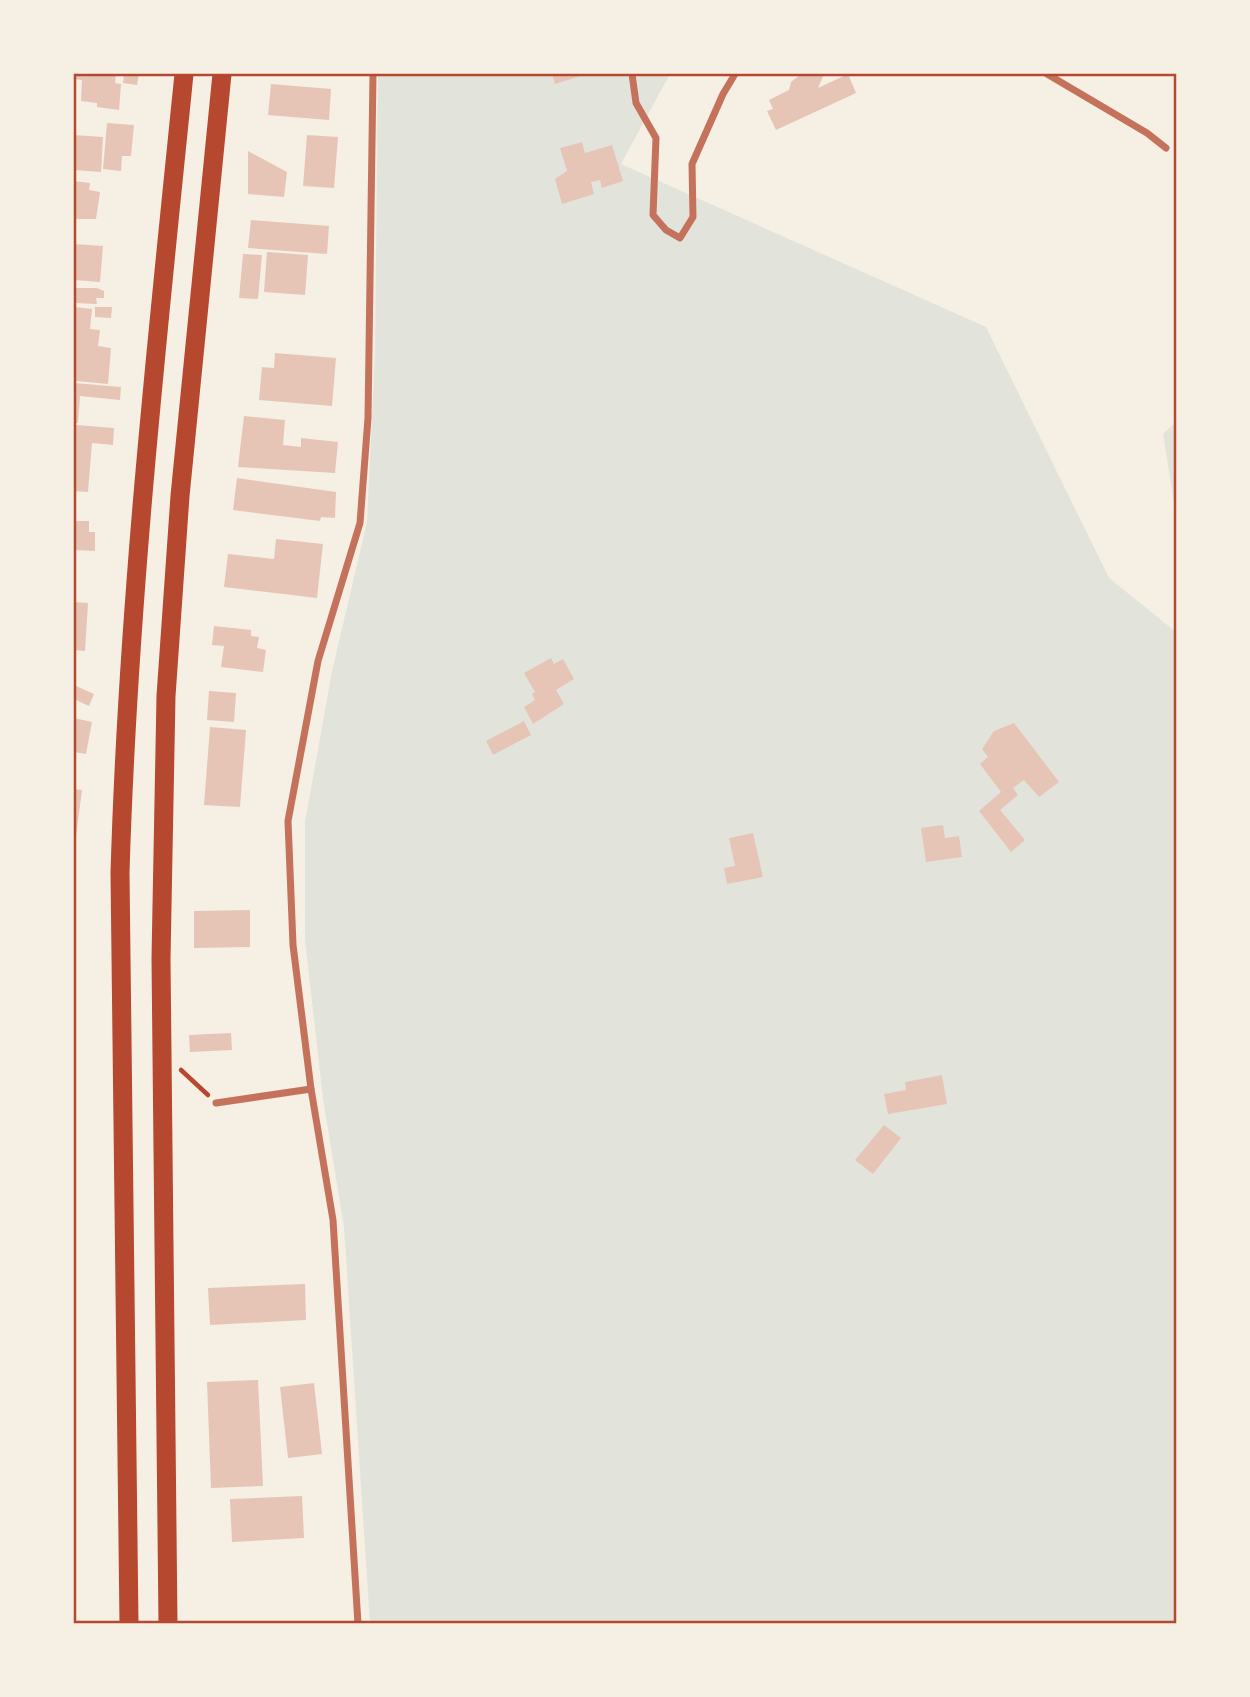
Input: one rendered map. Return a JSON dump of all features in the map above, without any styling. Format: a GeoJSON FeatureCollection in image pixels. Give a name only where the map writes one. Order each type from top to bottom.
{"type":"FeatureCollection","features":[{"type":"Feature","properties":{"kind":"highway"},"geometry":{"type":"LineString","coordinates":[[129,1623],[120,873],[122,784],[134,570],[184,74]]}},
{"type":"Feature","properties":{"kind":"highway"},"geometry":{"type":"LineString","coordinates":[[169,1623],[161,959],[166,696],[180,496],[222,74]]}},
{"type":"Feature","properties":{"kind":"street"},"geometry":{"type":"LineString","coordinates":[[632,74],[636,103],[656,138],[653,215],[666,230],[680,238],[693,217],[692,163],[735,74]]}},
{"type":"Feature","properties":{"kind":"street"},"geometry":{"type":"LineString","coordinates":[[1047,74],[1147,133],[1166,148]]}},
{"type":"Feature","properties":{"kind":"street"},"geometry":{"type":"LineString","coordinates":[[358,1623],[333,1220],[311,1089],[293,944],[288,821],[318,661],[360,523],[368,418],[374,76]]}},
{"type":"Feature","properties":{"kind":"street"},"geometry":{"type":"LineString","coordinates":[[216,1103],[311,1089]]}},
{"type":"Feature","properties":{"kind":"shaded area"},"geometry":{"type":"Polygon","coordinates":[[[378,74],[670,74],[621,164],[986,327],[1109,578],[1176,632],[1176,1623],[370,1624],[344,1227],[323,1099],[305,940],[305,822],[332,671],[367,522],[375,351],[378,74]]]}},
{"type":"Feature","properties":{"kind":"shaded area"},"geometry":{"type":"Polygon","coordinates":[[[1176,422],[1176,515],[1163,434],[1176,422]]]}},
{"type":"Feature","properties":{"kind":"building"},"geometry":{"type":"Polygon","coordinates":[[[74,74],[116,74],[115,83],[121,84],[119,110],[97,107],[97,103],[81,101],[82,80],[74,79],[74,74]]]}},
{"type":"Feature","properties":{"kind":"building"},"geometry":{"type":"Polygon","coordinates":[[[124,74],[139,74],[137,85],[123,83],[124,74]]]}},
{"type":"Feature","properties":{"kind":"building"},"geometry":{"type":"Polygon","coordinates":[[[552,74],[587,74],[555,84],[552,74]]]}},
{"type":"Feature","properties":{"kind":"building"},"geometry":{"type":"Polygon","coordinates":[[[801,74],[824,74],[818,88],[848,74],[856,93],[776,130],[767,111],[773,109],[769,100],[789,90],[791,82],[801,74]]]}},
{"type":"Feature","properties":{"kind":"building"},"geometry":{"type":"Polygon","coordinates":[[[271,84],[331,89],[329,120],[268,115],[271,84]]]}},
{"type":"Feature","properties":{"kind":"building"},"geometry":{"type":"Polygon","coordinates":[[[107,123],[134,125],[131,156],[122,156],[121,171],[103,169],[107,123]]]}},
{"type":"Feature","properties":{"kind":"building"},"geometry":{"type":"Polygon","coordinates":[[[74,135],[103,137],[101,172],[74,170],[74,135]]]}},
{"type":"Feature","properties":{"kind":"building"},"geometry":{"type":"Polygon","coordinates":[[[307,135],[338,137],[334,188],[303,186],[307,135]]]}},
{"type":"Feature","properties":{"kind":"building"},"geometry":{"type":"Polygon","coordinates":[[[582,142],[585,153],[612,145],[623,181],[602,188],[600,180],[591,182],[594,194],[562,204],[555,179],[567,171],[560,148],[582,142]]]}},
{"type":"Feature","properties":{"kind":"building"},"geometry":{"type":"Polygon","coordinates":[[[248,151],[287,172],[284,197],[248,194],[248,151]]]}},
{"type":"Feature","properties":{"kind":"building"},"geometry":{"type":"Polygon","coordinates":[[[74,181],[90,183],[89,190],[100,192],[96,219],[74,219],[74,181]]]}},
{"type":"Feature","properties":{"kind":"building"},"geometry":{"type":"Polygon","coordinates":[[[251,220],[329,226],[327,254],[248,248],[251,220]]]}},
{"type":"Feature","properties":{"kind":"building"},"geometry":{"type":"Polygon","coordinates":[[[74,244],[103,246],[100,282],[74,280],[74,244]]]}},
{"type":"Feature","properties":{"kind":"building"},"geometry":{"type":"Polygon","coordinates":[[[267,252],[308,255],[305,295],[264,292],[267,252]]]}},
{"type":"Feature","properties":{"kind":"building"},"geometry":{"type":"Polygon","coordinates":[[[243,254],[262,255],[258,299],[239,298],[243,254]]]}},
{"type":"Feature","properties":{"kind":"building"},"geometry":{"type":"Polygon","coordinates":[[[76,288],[97,288],[104,291],[104,298],[96,298],[97,304],[75,303],[76,288]]]}},
{"type":"Feature","properties":{"kind":"building"},"geometry":{"type":"Polygon","coordinates":[[[74,307],[92,309],[90,329],[100,330],[98,346],[111,348],[108,384],[76,381],[74,307]]]}},
{"type":"Feature","properties":{"kind":"building"},"geometry":{"type":"Polygon","coordinates":[[[95,307],[112,307],[111,318],[95,317],[95,307]]]}},
{"type":"Feature","properties":{"kind":"building"},"geometry":{"type":"Polygon","coordinates":[[[275,353],[336,358],[332,406],[259,400],[262,367],[274,368],[275,353]]]}},
{"type":"Feature","properties":{"kind":"building"},"geometry":{"type":"Polygon","coordinates":[[[74,383],[121,387],[120,400],[80,396],[78,423],[74,423],[74,383]]]}},
{"type":"Feature","properties":{"kind":"building"},"geometry":{"type":"Polygon","coordinates":[[[244,416],[285,420],[283,445],[301,447],[301,438],[338,442],[335,473],[238,467],[244,416]]]}},
{"type":"Feature","properties":{"kind":"building"},"geometry":{"type":"Polygon","coordinates":[[[76,425],[114,428],[113,445],[92,443],[88,492],[74,491],[76,425]]]}},
{"type":"Feature","properties":{"kind":"building"},"geometry":{"type":"Polygon","coordinates":[[[237,478],[336,492],[335,518],[321,517],[320,521],[233,510],[237,478]]]}},
{"type":"Feature","properties":{"kind":"building"},"geometry":{"type":"Polygon","coordinates":[[[74,521],[89,521],[89,532],[95,532],[95,551],[74,550],[74,521]]]}},
{"type":"Feature","properties":{"kind":"building"},"geometry":{"type":"Polygon","coordinates":[[[276,539],[323,544],[317,598],[224,587],[228,554],[274,559],[276,539]]]}},
{"type":"Feature","properties":{"kind":"building"},"geometry":{"type":"Polygon","coordinates":[[[74,602],[88,603],[85,651],[74,650],[74,602]]]}},
{"type":"Feature","properties":{"kind":"building"},"geometry":{"type":"Polygon","coordinates":[[[214,626],[251,630],[251,636],[259,637],[257,648],[266,650],[263,672],[221,667],[224,646],[212,645],[214,626]]]}},
{"type":"Feature","properties":{"kind":"building"},"geometry":{"type":"Polygon","coordinates":[[[551,658],[554,664],[563,659],[574,679],[556,690],[564,704],[533,724],[524,707],[535,700],[532,694],[535,692],[524,673],[551,658]]]}},
{"type":"Feature","properties":{"kind":"building"},"geometry":{"type":"Polygon","coordinates":[[[76,686],[94,694],[89,706],[74,699],[76,686]]]}},
{"type":"Feature","properties":{"kind":"building"},"geometry":{"type":"Polygon","coordinates":[[[209,691],[236,693],[234,722],[207,720],[209,691]]]}},
{"type":"Feature","properties":{"kind":"building"},"geometry":{"type":"Polygon","coordinates":[[[74,718],[92,722],[86,754],[74,752],[74,718]]]}},
{"type":"Feature","properties":{"kind":"building"},"geometry":{"type":"Polygon","coordinates":[[[524,721],[531,735],[493,755],[486,741],[524,721]]]}},
{"type":"Feature","properties":{"kind":"building"},"geometry":{"type":"Polygon","coordinates":[[[1014,723],[1059,782],[1039,797],[1024,780],[1013,788],[1018,795],[1000,810],[1025,840],[1011,852],[979,811],[1001,792],[980,764],[988,757],[982,749],[994,731],[1014,723]]]}},
{"type":"Feature","properties":{"kind":"building"},"geometry":{"type":"Polygon","coordinates":[[[210,727],[246,730],[240,807],[204,805],[210,727]]]}},
{"type":"Feature","properties":{"kind":"building"},"geometry":{"type":"Polygon","coordinates":[[[74,789],[82,790],[76,837],[74,837],[74,789]]]}},
{"type":"Feature","properties":{"kind":"building"},"geometry":{"type":"Polygon","coordinates":[[[943,825],[945,838],[959,836],[962,857],[926,862],[921,828],[943,825]]]}},
{"type":"Feature","properties":{"kind":"building"},"geometry":{"type":"Polygon","coordinates":[[[753,833],[763,877],[727,884],[724,868],[735,866],[729,838],[753,833]]]}},
{"type":"Feature","properties":{"kind":"building"},"geometry":{"type":"Polygon","coordinates":[[[250,910],[250,947],[194,948],[194,911],[250,910]]]}},
{"type":"Feature","properties":{"kind":"building"},"geometry":{"type":"Polygon","coordinates":[[[231,1033],[232,1050],[190,1052],[189,1035],[231,1033]]]}},
{"type":"Feature","properties":{"kind":"building"},"geometry":{"type":"Polygon","coordinates":[[[942,1075],[947,1104],[888,1114],[884,1094],[906,1090],[905,1082],[942,1075]]]}},
{"type":"Feature","properties":{"kind":"building"},"geometry":{"type":"Polygon","coordinates":[[[884,1125],[901,1138],[873,1174],[855,1160],[884,1125]]]}},
{"type":"Feature","properties":{"kind":"building"},"geometry":{"type":"Polygon","coordinates":[[[305,1284],[306,1320],[210,1325],[208,1288],[305,1284]]]}},
{"type":"Feature","properties":{"kind":"building"},"geometry":{"type":"Polygon","coordinates":[[[258,1380],[263,1486],[211,1488],[207,1382],[258,1380]]]}},
{"type":"Feature","properties":{"kind":"building"},"geometry":{"type":"Polygon","coordinates":[[[314,1383],[322,1454],[288,1458],[280,1387],[314,1383]]]}},
{"type":"Feature","properties":{"kind":"building"},"geometry":{"type":"Polygon","coordinates":[[[302,1496],[304,1538],[232,1542],[230,1499],[302,1496]]]}}]}
